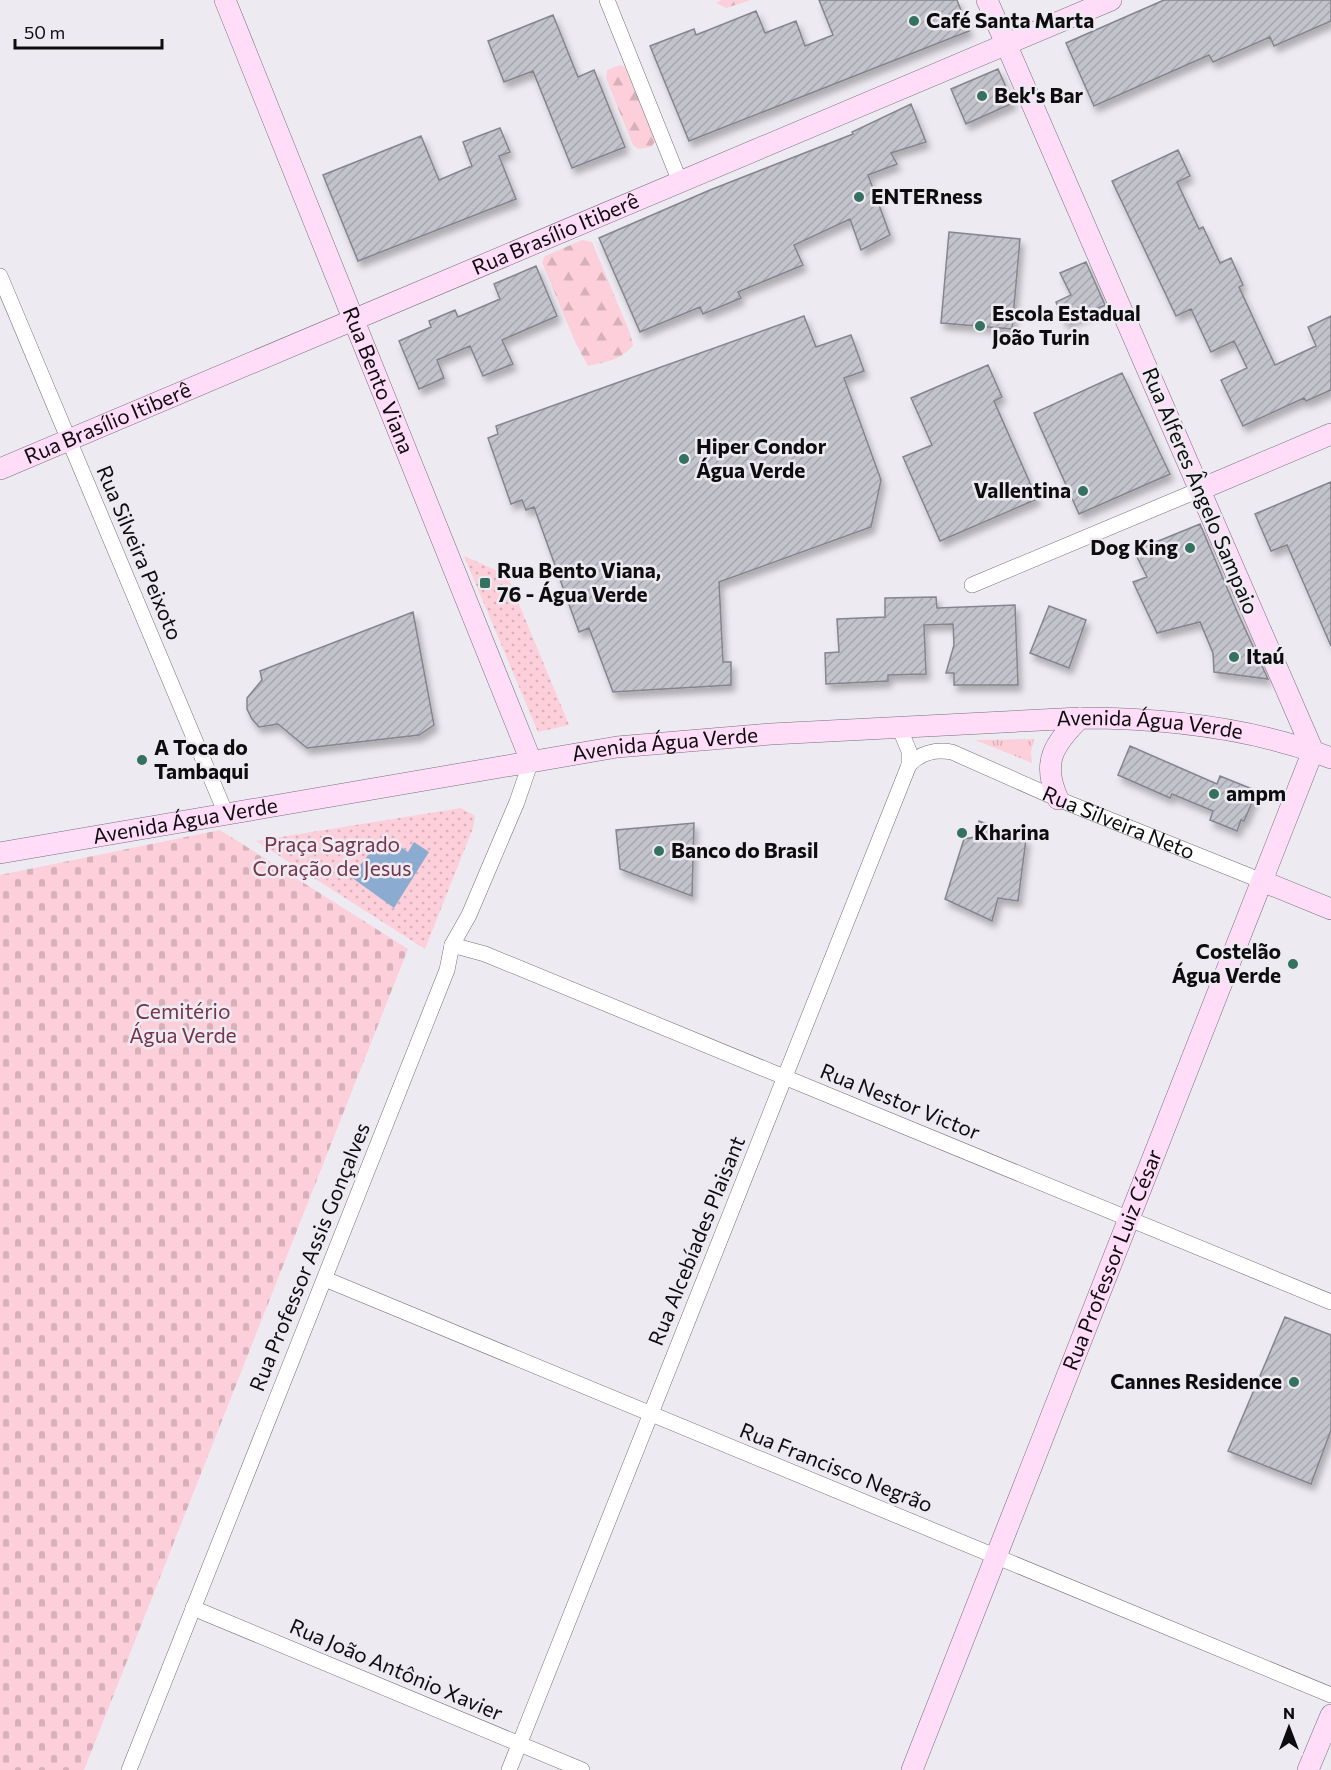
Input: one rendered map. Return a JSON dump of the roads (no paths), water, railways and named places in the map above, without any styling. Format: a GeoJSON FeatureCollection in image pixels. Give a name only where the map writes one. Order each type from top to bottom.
{"type":"FeatureCollection","features":[{"type":"Feature","properties":{"kind":"main road","name":"Rua Bento Viana"},"geometry":{"type":"LineString","coordinates":[[225,0],[531,761]]}},
{"type":"Feature","properties":{"kind":"main road","name":"Rua Alferes Ângelo Sampaio"},"geometry":{"type":"LineString","coordinates":[[987,0],[1199,490],[1322,754]]}},
{"type":"Feature","properties":{"kind":"main road","name":"Rua Brasílio Itiberê"},"geometry":{"type":"LineString","coordinates":[[0,469],[1111,0]]}},
{"type":"Feature","properties":{"kind":"main road"},"geometry":{"type":"LineString","coordinates":[[1199,490],[1331,434]]}},
{"type":"Feature","properties":{"kind":"main road"},"geometry":{"type":"LineString","coordinates":[[1058,799],[1050,773],[1054,747],[1080,718]]}},
{"type":"Feature","properties":{"kind":"main road","name":"Avenida Água Verde"},"geometry":{"type":"LineString","coordinates":[[0,853],[531,761],[617,747],[682,741],[1080,718],[1143,719],[1202,726],[1269,739],[1322,754]]}},
{"type":"Feature","properties":{"kind":"main road","name":"Rua Professor Luiz César"},"geometry":{"type":"LineString","coordinates":[[912,1770],[1262,881],[1322,754]]}},
{"type":"Feature","properties":{"kind":"main road","name":"Rua Silveira Neto"},"geometry":{"type":"LineString","coordinates":[[1262,881],[1331,909]]}},
{"type":"Feature","properties":{"kind":"main road"},"geometry":{"type":"LineString","coordinates":[[1308,1770],[1331,1715]]}},
{"type":"Feature","properties":{"kind":"street"},"geometry":{"type":"LineString","coordinates":[[607,0],[680,182]]}},
{"type":"Feature","properties":{"kind":"street","name":"Rua Silveira Peixoto"},"geometry":{"type":"LineString","coordinates":[[0,276],[226,813]]}},
{"type":"Feature","properties":{"kind":"street"},"geometry":{"type":"LineString","coordinates":[[972,585],[1199,490]]}},
{"type":"Feature","properties":{"kind":"street"},"geometry":{"type":"LineString","coordinates":[[899,727],[909,751],[909,765]]}},
{"type":"Feature","properties":{"kind":"street","name":"Rua Silveira Neto"},"geometry":{"type":"LineString","coordinates":[[909,765],[917,756],[924,753],[952,752],[1058,799],[1262,881]]}},
{"type":"Feature","properties":{"kind":"street","name":"Rua Professor Assis Gonçalves"},"geometry":{"type":"LineString","coordinates":[[129,1770],[447,970],[452,945],[469,915],[517,802],[531,761]]}},
{"type":"Feature","properties":{"kind":"street","name":"Rua Alcebíades Plaisant"},"geometry":{"type":"LineString","coordinates":[[509,1770],[909,765]]}},
{"type":"Feature","properties":{"kind":"street","name":"Rua Nestor Victor"},"geometry":{"type":"LineString","coordinates":[[452,945],[486,954],[1331,1302]]}},
{"type":"Feature","properties":{"kind":"street","name":"Rua Francisco Negrão"},"geometry":{"type":"LineString","coordinates":[[325,1279],[1331,1695]]}},
{"type":"Feature","properties":{"kind":"street","name":"Rua João Antônio Xavier"},"geometry":{"type":"LineString","coordinates":[[193,1608],[582,1770]]}},
{"type":"Feature","properties":{"kind":"water"},"geometry":{"type":"Polygon","coordinates":[[[414,842],[429,852],[394,908],[351,877],[372,850],[379,854],[384,847],[393,853],[398,845],[408,852],[414,842]]]}},
{"type":"Feature","properties":{"kind":"place","name":"Café Santa Marta"},"geometry":{"type":"Point","coordinates":[914,21]}},
{"type":"Feature","properties":{"kind":"place","name":"Bek's Bar"},"geometry":{"type":"Point","coordinates":[982,96]}},
{"type":"Feature","properties":{"kind":"place","name":"ENTERness"},"geometry":{"type":"Point","coordinates":[859,197]}},
{"type":"Feature","properties":{"kind":"place","name":"Escola Estadual João Turin"},"geometry":{"type":"Point","coordinates":[980,326]}},
{"type":"Feature","properties":{"kind":"place","name":"Hiper Condor Água Verde"},"geometry":{"type":"Point","coordinates":[684,459]}},
{"type":"Feature","properties":{"kind":"place","name":"Vallentina"},"geometry":{"type":"Point","coordinates":[1083,491]}},
{"type":"Feature","properties":{"kind":"place","name":"Dog King"},"geometry":{"type":"Point","coordinates":[1190,548]}},
{"type":"Feature","properties":{"kind":"place","name":"Rua Bento Viana, 76 - Água Verde"},"geometry":{"type":"Point","coordinates":[485,583]}},
{"type":"Feature","properties":{"kind":"place","name":"Itaú"},"geometry":{"type":"Point","coordinates":[1234,657]}},
{"type":"Feature","properties":{"kind":"place","name":"A Toca do Tambaqui"},"geometry":{"type":"Point","coordinates":[142,760]}},
{"type":"Feature","properties":{"kind":"place","name":"ampm"},"geometry":{"type":"Point","coordinates":[1214,794]}},
{"type":"Feature","properties":{"kind":"place","name":"Kharina"},"geometry":{"type":"Point","coordinates":[962,833]}},
{"type":"Feature","properties":{"kind":"place","name":"Banco do Brasil"},"geometry":{"type":"Point","coordinates":[659,851]}},
{"type":"Feature","properties":{"kind":"place","name":"Costelão Água Verde"},"geometry":{"type":"Point","coordinates":[1293,964]}},
{"type":"Feature","properties":{"kind":"place","name":"Cannes Residence"},"geometry":{"type":"Point","coordinates":[1294,1382]}},
{"type":"Feature","properties":{"kind":"park label","name":"Praça Sagrado Coração de Jesus"},"geometry":{"type":"Point","coordinates":[332,857]}},
{"type":"Feature","properties":{"kind":"park label","name":"Cemitério Água Verde"},"geometry":{"type":"Point","coordinates":[183,1024]}}]}
